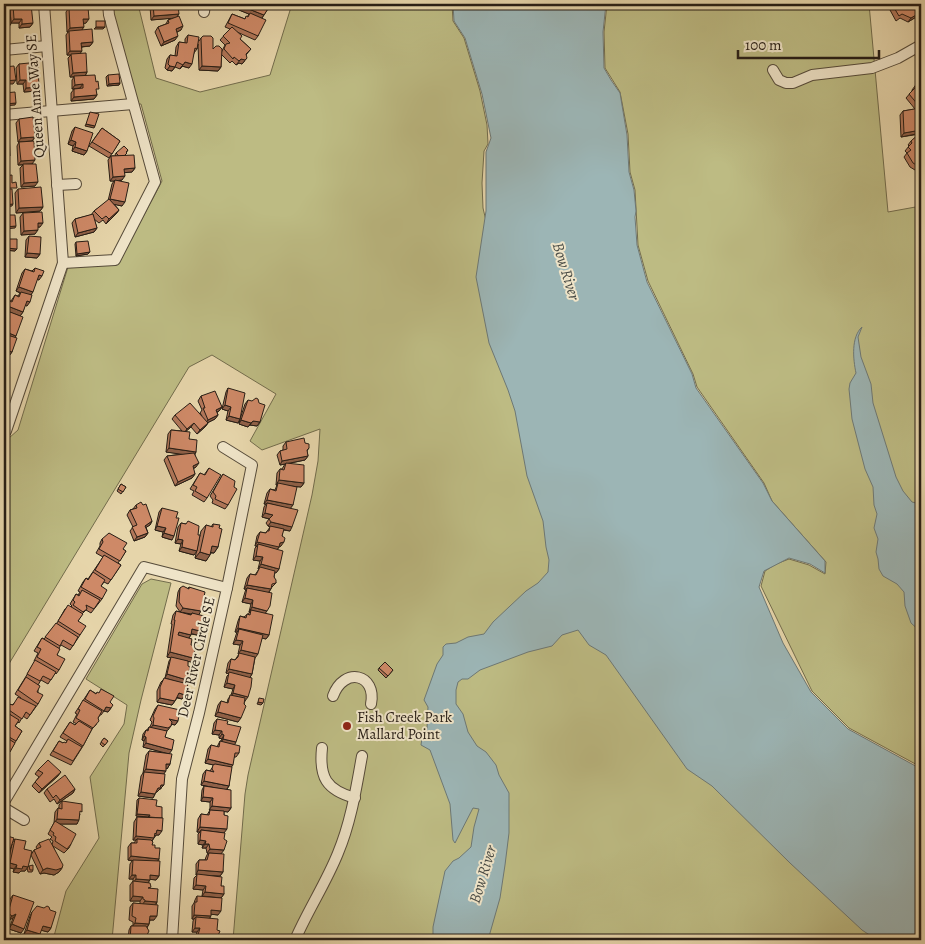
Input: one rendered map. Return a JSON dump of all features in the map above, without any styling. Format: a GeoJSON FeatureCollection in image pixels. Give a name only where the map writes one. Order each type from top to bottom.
{"type":"FeatureCollection","features":[{"type":"Feature","properties":{"kind":"street","name":"Queen Anne Way SE"},"geometry":{"type":"LineString","coordinates":[[4,431],[6,431],[63,263],[44,4]]}},
{"type":"Feature","properties":{"kind":"street"},"geometry":{"type":"LineString","coordinates":[[63,263],[115,260],[155,182],[109,15],[108,4]]}},
{"type":"Feature","properties":{"kind":"street"},"geometry":{"type":"LineString","coordinates":[[4,50],[47,46]]}},
{"type":"Feature","properties":{"kind":"street"},"geometry":{"type":"LineString","coordinates":[[773,70],[779,80],[793,83],[812,75],[872,68],[898,58],[921,46]]}},
{"type":"Feature","properties":{"kind":"street"},"geometry":{"type":"LineString","coordinates":[[4,115],[133,104]]}},
{"type":"Feature","properties":{"kind":"street"},"geometry":{"type":"LineString","coordinates":[[57,185],[76,184]]}},
{"type":"Feature","properties":{"kind":"street"},"geometry":{"type":"LineString","coordinates":[[223,447],[252,465],[227,588]]}},
{"type":"Feature","properties":{"kind":"street","name":"Deer River Circle SE"},"geometry":{"type":"LineString","coordinates":[[4,802],[144,567],[227,588],[182,779],[172,940]]}},
{"type":"Feature","properties":{"kind":"street"},"geometry":{"type":"LineString","coordinates":[[333,696],[344,679],[359,678],[364,680],[372,692],[371,704]]}},
{"type":"Feature","properties":{"kind":"street"},"geometry":{"type":"LineString","coordinates":[[322,748],[321,765],[324,778],[335,790],[355,798]]}},
{"type":"Feature","properties":{"kind":"street"},"geometry":{"type":"LineString","coordinates":[[295,940],[338,856],[355,798],[362,756]]}},
{"type":"Feature","properties":{"kind":"street"},"geometry":{"type":"LineString","coordinates":[[4,808],[24,820]]}},
{"type":"Feature","properties":{"kind":"shaded area"},"geometry":{"type":"Polygon","coordinates":[[[108,4],[138,4],[156,78],[200,92],[270,75],[292,4],[452,4],[453,21],[464,38],[480,91],[487,125],[488,144],[484,151],[482,183],[483,208],[490,238],[921,940],[233,940],[248,775],[312,495],[318,461],[320,429],[262,450],[250,441],[276,394],[212,355],[189,367],[4,672],[4,439],[9,438],[18,430],[68,267],[118,264],[162,181],[141,104],[133,104],[108,4]]]}},
{"type":"Feature","properties":{"kind":"shaded area"},"geometry":{"type":"Polygon","coordinates":[[[607,4],[869,4],[888,212],[921,206],[921,767],[849,728],[812,691],[761,586],[765,571],[789,559],[809,565],[825,574],[826,562],[772,501],[764,483],[697,387],[693,374],[648,281],[638,245],[635,190],[630,172],[628,134],[620,92],[605,68],[604,32],[607,4]]]}},
{"type":"Feature","properties":{"kind":"shaded area"},"geometry":{"type":"Polygon","coordinates":[[[151,579],[171,583],[129,753],[112,940],[53,940],[66,891],[99,838],[90,777],[124,724],[127,705],[86,679],[142,584],[151,579]]]}},
{"type":"Feature","properties":{"kind":"water","name":"Bow River"},"geometry":{"type":"Polygon","coordinates":[[[453,4],[606,4],[603,32],[604,68],[620,93],[627,135],[629,172],[634,190],[637,245],[647,282],[692,374],[696,388],[763,483],[772,501],[825,561],[825,573],[810,564],[789,558],[764,571],[759,587],[783,643],[811,692],[848,729],[921,769],[921,940],[877,940],[862,930],[790,863],[712,786],[687,769],[606,655],[589,645],[578,630],[562,635],[552,646],[528,652],[480,670],[468,679],[462,679],[458,682],[456,704],[463,714],[468,732],[477,746],[486,752],[496,765],[509,793],[509,833],[500,898],[488,940],[433,940],[433,927],[445,871],[453,861],[471,847],[479,809],[473,808],[455,843],[453,840],[450,804],[430,750],[421,745],[422,738],[427,729],[428,707],[424,700],[437,664],[443,655],[443,647],[446,644],[456,643],[468,637],[484,634],[493,622],[548,572],[549,560],[543,521],[527,476],[515,411],[489,343],[476,277],[486,211],[486,152],[491,138],[482,94],[465,38],[454,21],[453,4]]]}},
{"type":"Feature","properties":{"kind":"water"},"geometry":{"type":"Polygon","coordinates":[[[862,327],[858,337],[861,357],[871,384],[873,403],[896,477],[903,491],[912,502],[916,503],[921,500],[921,515],[917,532],[921,580],[921,632],[911,623],[905,606],[904,592],[897,584],[883,576],[879,569],[876,552],[878,539],[874,528],[877,514],[874,505],[873,487],[865,469],[852,419],[849,389],[856,373],[854,342],[858,331],[862,327]]]}},
{"type":"Feature","properties":{"kind":"building"},"geometry":{"type":"Polygon","coordinates":[[[31,4],[33,23],[22,24],[22,19],[14,19],[13,5],[31,4]]]}},
{"type":"Feature","properties":{"kind":"building"},"geometry":{"type":"Polygon","coordinates":[[[153,4],[178,5],[179,14],[154,16],[153,4]]]}},
{"type":"Feature","properties":{"kind":"building"},"geometry":{"type":"Polygon","coordinates":[[[242,4],[271,4],[264,15],[241,6],[242,4]]]}},
{"type":"Feature","properties":{"kind":"building"},"geometry":{"type":"Polygon","coordinates":[[[897,4],[921,4],[921,12],[911,18],[902,14],[899,16],[893,6],[897,4]]]}},
{"type":"Feature","properties":{"kind":"building"},"geometry":{"type":"Polygon","coordinates":[[[88,7],[89,19],[83,19],[84,27],[70,28],[69,8],[88,7]]]}},
{"type":"Feature","properties":{"kind":"building"},"geometry":{"type":"Polygon","coordinates":[[[4,10],[10,10],[11,24],[4,24],[4,10]]]}},
{"type":"Feature","properties":{"kind":"building"},"geometry":{"type":"Polygon","coordinates":[[[250,13],[266,20],[258,36],[228,23],[232,14],[245,19],[250,13]]]}},
{"type":"Feature","properties":{"kind":"building"},"geometry":{"type":"Polygon","coordinates":[[[179,16],[183,26],[176,29],[178,36],[164,42],[158,27],[169,23],[168,20],[179,16]]]}},
{"type":"Feature","properties":{"kind":"building"},"geometry":{"type":"Polygon","coordinates":[[[96,21],[105,21],[105,27],[96,27],[96,21]]]}},
{"type":"Feature","properties":{"kind":"building"},"geometry":{"type":"Polygon","coordinates":[[[232,27],[242,36],[240,39],[251,49],[246,54],[247,58],[245,60],[241,59],[239,61],[234,57],[233,59],[224,49],[226,44],[230,43],[223,36],[232,27]]]}},
{"type":"Feature","properties":{"kind":"building"},"geometry":{"type":"Polygon","coordinates":[[[92,29],[93,42],[81,43],[82,51],[70,51],[69,31],[92,29]]]}},
{"type":"Feature","properties":{"kind":"building"},"geometry":{"type":"Polygon","coordinates":[[[188,35],[199,37],[192,64],[185,62],[183,65],[177,62],[175,67],[170,66],[168,64],[170,55],[177,56],[179,42],[187,43],[188,35]]]}},
{"type":"Feature","properties":{"kind":"building"},"geometry":{"type":"Polygon","coordinates":[[[203,36],[211,36],[213,38],[213,49],[219,46],[222,49],[221,67],[202,66],[201,38],[203,36]]]}},
{"type":"Feature","properties":{"kind":"building"},"geometry":{"type":"Polygon","coordinates":[[[86,53],[87,72],[73,73],[71,54],[86,53]]]}},
{"type":"Feature","properties":{"kind":"building"},"geometry":{"type":"Polygon","coordinates":[[[29,63],[29,67],[38,67],[39,87],[26,88],[26,80],[20,80],[19,64],[29,63]]]}},
{"type":"Feature","properties":{"kind":"building"},"geometry":{"type":"Polygon","coordinates":[[[14,66],[16,80],[4,81],[4,67],[14,66]]]}},
{"type":"Feature","properties":{"kind":"building"},"geometry":{"type":"Polygon","coordinates":[[[119,74],[120,83],[109,84],[108,75],[119,74]]]}},
{"type":"Feature","properties":{"kind":"building"},"geometry":{"type":"Polygon","coordinates":[[[95,75],[99,89],[96,89],[97,95],[74,97],[74,89],[83,88],[83,84],[75,85],[74,76],[95,75]]]}},
{"type":"Feature","properties":{"kind":"building"},"geometry":{"type":"Polygon","coordinates":[[[916,84],[921,84],[921,104],[919,106],[909,94],[916,84]]]}},
{"type":"Feature","properties":{"kind":"building"},"geometry":{"type":"Polygon","coordinates":[[[15,92],[16,103],[5,104],[4,93],[15,92]]]}},
{"type":"Feature","properties":{"kind":"building"},"geometry":{"type":"Polygon","coordinates":[[[920,108],[921,130],[904,133],[903,111],[920,108]]]}},
{"type":"Feature","properties":{"kind":"building"},"geometry":{"type":"Polygon","coordinates":[[[90,112],[99,114],[95,126],[86,124],[90,112]]]}},
{"type":"Feature","properties":{"kind":"building"},"geometry":{"type":"Polygon","coordinates":[[[33,117],[35,137],[21,138],[19,119],[33,117]]]}},
{"type":"Feature","properties":{"kind":"building"},"geometry":{"type":"Polygon","coordinates":[[[75,127],[93,133],[87,151],[75,147],[76,142],[71,140],[75,127]]]}},
{"type":"Feature","properties":{"kind":"building"},"geometry":{"type":"Polygon","coordinates":[[[102,128],[120,141],[112,154],[92,142],[102,128]]]}},
{"type":"Feature","properties":{"kind":"building"},"geometry":{"type":"Polygon","coordinates":[[[4,130],[9,130],[10,156],[4,156],[4,130]]]}},
{"type":"Feature","properties":{"kind":"building"},"geometry":{"type":"Polygon","coordinates":[[[920,133],[921,163],[918,166],[913,163],[907,153],[911,150],[908,147],[912,143],[911,141],[920,133]]]}},
{"type":"Feature","properties":{"kind":"building"},"geometry":{"type":"Polygon","coordinates":[[[34,141],[35,160],[21,161],[19,142],[34,141]]]}},
{"type":"Feature","properties":{"kind":"building"},"geometry":{"type":"Polygon","coordinates":[[[124,146],[128,150],[127,153],[124,156],[119,156],[116,153],[124,146]]]}},
{"type":"Feature","properties":{"kind":"building"},"geometry":{"type":"Polygon","coordinates":[[[134,155],[135,168],[124,169],[125,176],[113,177],[111,156],[134,155]]]}},
{"type":"Feature","properties":{"kind":"building"},"geometry":{"type":"Polygon","coordinates":[[[23,164],[36,164],[38,182],[24,183],[23,164]]]}},
{"type":"Feature","properties":{"kind":"building"},"geometry":{"type":"Polygon","coordinates":[[[12,175],[12,183],[16,182],[17,188],[4,188],[4,176],[12,175]]]}},
{"type":"Feature","properties":{"kind":"building"},"geometry":{"type":"Polygon","coordinates":[[[115,180],[129,183],[125,202],[110,199],[115,180]]]}},
{"type":"Feature","properties":{"kind":"building"},"geometry":{"type":"Polygon","coordinates":[[[41,187],[43,207],[19,208],[18,189],[41,187]]]}},
{"type":"Feature","properties":{"kind":"building"},"geometry":{"type":"Polygon","coordinates":[[[4,189],[12,189],[13,204],[4,205],[4,189]]]}},
{"type":"Feature","properties":{"kind":"building"},"geometry":{"type":"Polygon","coordinates":[[[109,199],[119,210],[109,219],[106,216],[102,219],[94,211],[109,199]]]}},
{"type":"Feature","properties":{"kind":"building"},"geometry":{"type":"Polygon","coordinates":[[[42,212],[43,223],[38,223],[38,230],[24,231],[23,213],[42,212]]]}},
{"type":"Feature","properties":{"kind":"building"},"geometry":{"type":"Polygon","coordinates":[[[93,214],[97,228],[78,233],[75,219],[93,214]]]}},
{"type":"Feature","properties":{"kind":"building"},"geometry":{"type":"Polygon","coordinates":[[[4,215],[15,215],[16,226],[5,227],[4,215]]]}},
{"type":"Feature","properties":{"kind":"building"},"geometry":{"type":"Polygon","coordinates":[[[29,236],[41,237],[40,254],[27,253],[29,236]]]}},
{"type":"Feature","properties":{"kind":"building"},"geometry":{"type":"Polygon","coordinates":[[[6,239],[17,239],[17,249],[6,248],[6,239]]]}},
{"type":"Feature","properties":{"kind":"building"},"geometry":{"type":"Polygon","coordinates":[[[88,241],[90,252],[77,254],[76,242],[88,241]]]}},
{"type":"Feature","properties":{"kind":"building"},"geometry":{"type":"Polygon","coordinates":[[[35,268],[44,271],[42,276],[39,275],[33,292],[19,287],[25,269],[34,272],[35,268]]]}},
{"type":"Feature","properties":{"kind":"building"},"geometry":{"type":"Polygon","coordinates":[[[21,292],[32,295],[30,302],[27,301],[23,312],[5,305],[7,300],[12,302],[15,295],[19,297],[21,292]]]}},
{"type":"Feature","properties":{"kind":"building"},"geometry":{"type":"Polygon","coordinates":[[[10,312],[23,317],[16,336],[4,331],[10,312]]]}},
{"type":"Feature","properties":{"kind":"building"},"geometry":{"type":"Polygon","coordinates":[[[4,334],[17,338],[12,352],[9,351],[6,359],[4,358],[4,334]]]}},
{"type":"Feature","properties":{"kind":"building"},"geometry":{"type":"Polygon","coordinates":[[[228,388],[245,393],[240,419],[229,416],[231,407],[225,405],[228,388]]]}},
{"type":"Feature","properties":{"kind":"building"},"geometry":{"type":"Polygon","coordinates":[[[215,391],[222,407],[216,410],[218,415],[208,420],[201,396],[215,391]]]}},
{"type":"Feature","properties":{"kind":"building"},"geometry":{"type":"Polygon","coordinates":[[[256,398],[259,403],[265,405],[260,422],[253,421],[251,423],[241,420],[248,400],[252,401],[256,398]]]}},
{"type":"Feature","properties":{"kind":"building"},"geometry":{"type":"Polygon","coordinates":[[[190,403],[208,423],[200,430],[194,423],[187,429],[175,415],[190,403]]]}},
{"type":"Feature","properties":{"kind":"building"},"geometry":{"type":"Polygon","coordinates":[[[171,430],[190,432],[189,439],[197,440],[196,452],[169,448],[171,430]]]}},
{"type":"Feature","properties":{"kind":"building"},"geometry":{"type":"Polygon","coordinates":[[[304,438],[305,443],[309,444],[308,456],[282,461],[280,451],[287,449],[286,442],[304,438]]]}},
{"type":"Feature","properties":{"kind":"building"},"geometry":{"type":"Polygon","coordinates":[[[194,453],[199,463],[193,466],[195,474],[178,482],[167,456],[194,453]]]}},
{"type":"Feature","properties":{"kind":"building"},"geometry":{"type":"Polygon","coordinates":[[[286,463],[304,465],[304,483],[279,480],[280,469],[284,470],[286,463]]]}},
{"type":"Feature","properties":{"kind":"building"},"geometry":{"type":"Polygon","coordinates":[[[209,468],[221,475],[207,498],[195,491],[197,487],[193,485],[200,473],[205,475],[209,468]]]}},
{"type":"Feature","properties":{"kind":"building"},"geometry":{"type":"Polygon","coordinates":[[[223,474],[235,481],[234,487],[237,489],[228,505],[215,499],[216,496],[213,492],[223,474]]]}},
{"type":"Feature","properties":{"kind":"building"},"geometry":{"type":"Polygon","coordinates":[[[278,483],[297,487],[293,505],[267,500],[270,489],[276,491],[278,483]]]}},
{"type":"Feature","properties":{"kind":"building"},"geometry":{"type":"Polygon","coordinates":[[[121,484],[126,487],[123,492],[118,489],[121,484]]]}},
{"type":"Feature","properties":{"kind":"building"},"geometry":{"type":"Polygon","coordinates":[[[141,502],[143,505],[146,504],[152,521],[145,526],[148,533],[137,537],[132,527],[137,525],[130,510],[137,508],[136,505],[141,502]]]}},
{"type":"Feature","properties":{"kind":"building"},"geometry":{"type":"Polygon","coordinates":[[[267,503],[298,510],[292,527],[271,522],[269,519],[273,515],[265,513],[267,503]]]}},
{"type":"Feature","properties":{"kind":"building"},"geometry":{"type":"Polygon","coordinates":[[[162,508],[178,512],[176,518],[179,518],[174,536],[164,533],[166,528],[157,526],[162,508]]]}},
{"type":"Feature","properties":{"kind":"building"},"geometry":{"type":"Polygon","coordinates":[[[188,521],[199,526],[198,535],[200,535],[197,551],[182,547],[183,540],[178,539],[181,523],[186,524],[188,521]]]}},
{"type":"Feature","properties":{"kind":"building"},"geometry":{"type":"Polygon","coordinates":[[[213,524],[220,525],[219,528],[222,529],[218,547],[212,546],[210,555],[200,552],[206,525],[213,527],[213,524]]]}},
{"type":"Feature","properties":{"kind":"building"},"geometry":{"type":"Polygon","coordinates":[[[270,526],[284,529],[282,536],[285,538],[284,542],[280,543],[279,547],[257,542],[260,532],[266,533],[269,531],[270,526]]]}},
{"type":"Feature","properties":{"kind":"building"},"geometry":{"type":"Polygon","coordinates":[[[109,533],[127,543],[123,549],[126,551],[120,561],[99,549],[103,542],[102,539],[109,533]]]}},
{"type":"Feature","properties":{"kind":"building"},"geometry":{"type":"Polygon","coordinates":[[[258,544],[283,551],[279,569],[261,564],[263,557],[256,556],[258,544]]]}},
{"type":"Feature","properties":{"kind":"building"},"geometry":{"type":"Polygon","coordinates":[[[104,555],[121,565],[111,580],[95,570],[104,555]]]}},
{"type":"Feature","properties":{"kind":"building"},"geometry":{"type":"Polygon","coordinates":[[[260,567],[275,571],[276,583],[272,584],[271,589],[247,585],[250,574],[256,575],[260,567]]]}},
{"type":"Feature","properties":{"kind":"building"},"geometry":{"type":"Polygon","coordinates":[[[93,572],[105,580],[101,586],[107,590],[102,599],[81,587],[86,578],[88,580],[93,572]]]}},
{"type":"Feature","properties":{"kind":"building"},"geometry":{"type":"Polygon","coordinates":[[[183,586],[205,592],[201,611],[183,608],[179,602],[180,588],[183,586]]]}},
{"type":"Feature","properties":{"kind":"building"},"geometry":{"type":"Polygon","coordinates":[[[247,588],[272,593],[270,606],[267,611],[252,607],[253,600],[245,598],[247,588]]]}},
{"type":"Feature","properties":{"kind":"building"},"geometry":{"type":"Polygon","coordinates":[[[82,590],[100,600],[94,609],[86,605],[87,609],[83,612],[73,605],[76,594],[79,596],[82,590]]]}},
{"type":"Feature","properties":{"kind":"building"},"geometry":{"type":"Polygon","coordinates":[[[68,605],[83,614],[78,621],[86,626],[80,635],[58,621],[68,605]]]}},
{"type":"Feature","properties":{"kind":"building"},"geometry":{"type":"Polygon","coordinates":[[[251,610],[273,615],[269,635],[238,628],[240,616],[246,618],[247,614],[250,615],[251,610]]]}},
{"type":"Feature","properties":{"kind":"building"},"geometry":{"type":"Polygon","coordinates":[[[176,611],[204,616],[200,631],[192,629],[191,635],[179,632],[178,635],[192,639],[191,645],[196,646],[193,658],[170,652],[176,611]]]}},
{"type":"Feature","properties":{"kind":"building"},"geometry":{"type":"Polygon","coordinates":[[[56,623],[78,637],[73,646],[63,640],[60,646],[45,637],[56,623]]]}},
{"type":"Feature","properties":{"kind":"building"},"geometry":{"type":"Polygon","coordinates":[[[239,629],[263,635],[258,654],[241,650],[243,641],[236,640],[239,629]]]}},
{"type":"Feature","properties":{"kind":"building"},"geometry":{"type":"Polygon","coordinates":[[[42,638],[60,649],[57,655],[65,659],[59,670],[37,657],[41,649],[37,647],[42,638]]]}},
{"type":"Feature","properties":{"kind":"building"},"geometry":{"type":"Polygon","coordinates":[[[239,653],[255,657],[252,674],[229,669],[231,659],[235,660],[239,653]]]}},
{"type":"Feature","properties":{"kind":"building"},"geometry":{"type":"Polygon","coordinates":[[[171,657],[188,661],[188,666],[190,667],[187,680],[167,674],[171,657]]]}},
{"type":"Feature","properties":{"kind":"building"},"geometry":{"type":"Polygon","coordinates":[[[35,660],[56,672],[51,680],[43,676],[40,681],[27,674],[35,660]]]}},
{"type":"Feature","properties":{"kind":"building"},"geometry":{"type":"Polygon","coordinates":[[[385,662],[393,670],[388,676],[379,668],[385,662]]]}},
{"type":"Feature","properties":{"kind":"building"},"geometry":{"type":"Polygon","coordinates":[[[229,672],[252,678],[248,697],[233,693],[235,685],[227,683],[229,672]]]}},
{"type":"Feature","properties":{"kind":"building"},"geometry":{"type":"Polygon","coordinates":[[[26,677],[40,686],[37,692],[43,695],[38,704],[18,690],[26,677]]]}},
{"type":"Feature","properties":{"kind":"building"},"geometry":{"type":"Polygon","coordinates":[[[164,678],[188,684],[185,695],[179,693],[175,701],[160,698],[160,687],[164,678]]]}},
{"type":"Feature","properties":{"kind":"building"},"geometry":{"type":"Polygon","coordinates":[[[101,689],[114,696],[110,702],[113,705],[111,708],[106,707],[104,711],[85,699],[90,690],[96,694],[101,689]]]}},
{"type":"Feature","properties":{"kind":"building"},"geometry":{"type":"Polygon","coordinates":[[[230,695],[245,698],[244,704],[246,706],[241,718],[218,712],[221,701],[228,703],[230,695]]]}},
{"type":"Feature","properties":{"kind":"building"},"geometry":{"type":"Polygon","coordinates":[[[18,697],[36,706],[30,715],[26,712],[22,719],[6,708],[9,704],[13,705],[18,697]]]}},
{"type":"Feature","properties":{"kind":"building"},"geometry":{"type":"Polygon","coordinates":[[[259,698],[264,699],[263,703],[258,702],[259,698]]]}},
{"type":"Feature","properties":{"kind":"building"},"geometry":{"type":"Polygon","coordinates":[[[83,700],[102,711],[98,718],[99,721],[93,728],[76,718],[83,700]]]}},
{"type":"Feature","properties":{"kind":"building"},"geometry":{"type":"Polygon","coordinates":[[[158,705],[180,710],[178,721],[169,719],[172,722],[168,728],[153,725],[153,716],[158,705]]]}},
{"type":"Feature","properties":{"kind":"building"},"geometry":{"type":"Polygon","coordinates":[[[6,712],[19,720],[15,726],[22,731],[16,741],[4,734],[4,716],[6,712]]]}},
{"type":"Feature","properties":{"kind":"building"},"geometry":{"type":"Polygon","coordinates":[[[217,719],[228,721],[227,724],[241,727],[236,742],[223,739],[222,731],[215,730],[217,719]]]}},
{"type":"Feature","properties":{"kind":"building"},"geometry":{"type":"Polygon","coordinates":[[[79,721],[92,729],[83,746],[63,733],[70,722],[75,725],[79,721]]]}},
{"type":"Feature","properties":{"kind":"building"},"geometry":{"type":"Polygon","coordinates":[[[149,727],[167,731],[165,737],[174,740],[172,750],[146,743],[146,737],[144,736],[149,727]]]}},
{"type":"Feature","properties":{"kind":"building"},"geometry":{"type":"Polygon","coordinates":[[[4,736],[15,743],[10,752],[4,750],[4,736]]]}},
{"type":"Feature","properties":{"kind":"building"},"geometry":{"type":"Polygon","coordinates":[[[104,738],[108,741],[105,745],[101,742],[104,738]]]}},
{"type":"Feature","properties":{"kind":"building"},"geometry":{"type":"Polygon","coordinates":[[[68,739],[82,747],[73,761],[53,751],[59,741],[66,743],[68,739]]]}},
{"type":"Feature","properties":{"kind":"building"},"geometry":{"type":"Polygon","coordinates":[[[220,741],[240,746],[239,753],[235,753],[233,765],[208,759],[211,745],[219,747],[220,741]]]}},
{"type":"Feature","properties":{"kind":"building"},"geometry":{"type":"Polygon","coordinates":[[[149,751],[172,754],[170,764],[166,764],[166,771],[146,769],[149,751]]]}},
{"type":"Feature","properties":{"kind":"building"},"geometry":{"type":"Polygon","coordinates":[[[48,760],[61,772],[42,789],[35,782],[43,773],[38,770],[48,760]]]}},
{"type":"Feature","properties":{"kind":"building"},"geometry":{"type":"Polygon","coordinates":[[[215,764],[232,767],[229,786],[204,781],[206,770],[214,772],[212,769],[215,764]]]}},
{"type":"Feature","properties":{"kind":"building"},"geometry":{"type":"Polygon","coordinates":[[[144,772],[165,774],[164,785],[158,788],[155,794],[141,792],[144,772]]]}},
{"type":"Feature","properties":{"kind":"building"},"geometry":{"type":"Polygon","coordinates":[[[65,775],[75,789],[60,800],[56,795],[53,798],[47,789],[65,775]]]}},
{"type":"Feature","properties":{"kind":"building"},"geometry":{"type":"Polygon","coordinates":[[[204,786],[231,790],[231,808],[212,806],[213,798],[203,797],[204,786]]]}},
{"type":"Feature","properties":{"kind":"building"},"geometry":{"type":"Polygon","coordinates":[[[139,798],[157,800],[156,806],[162,807],[162,818],[137,814],[139,798]]]}},
{"type":"Feature","properties":{"kind":"building"},"geometry":{"type":"Polygon","coordinates":[[[62,801],[82,804],[79,820],[57,819],[58,808],[62,809],[62,801]]]}},
{"type":"Feature","properties":{"kind":"building"},"geometry":{"type":"Polygon","coordinates":[[[210,810],[224,811],[224,815],[228,816],[227,829],[200,827],[201,814],[209,815],[210,810]]]}},
{"type":"Feature","properties":{"kind":"building"},"geometry":{"type":"Polygon","coordinates":[[[137,817],[163,818],[162,831],[157,830],[154,838],[136,836],[137,817]]]}},
{"type":"Feature","properties":{"kind":"building"},"geometry":{"type":"Polygon","coordinates":[[[55,821],[76,834],[67,849],[55,841],[56,837],[50,830],[55,821]]]}},
{"type":"Feature","properties":{"kind":"building"},"geometry":{"type":"Polygon","coordinates":[[[201,830],[225,833],[224,839],[227,841],[224,850],[210,849],[209,844],[205,844],[206,841],[200,840],[201,830]]]}},
{"type":"Feature","properties":{"kind":"building"},"geometry":{"type":"Polygon","coordinates":[[[4,835],[14,838],[6,862],[4,861],[4,835]]]}},
{"type":"Feature","properties":{"kind":"building"},"geometry":{"type":"Polygon","coordinates":[[[15,839],[26,841],[24,849],[32,851],[28,867],[16,868],[17,865],[10,863],[15,839]]]}},
{"type":"Feature","properties":{"kind":"building"},"geometry":{"type":"Polygon","coordinates":[[[49,839],[63,865],[62,868],[56,870],[47,868],[43,870],[34,850],[41,847],[39,843],[49,839]]]}},
{"type":"Feature","properties":{"kind":"building"},"geometry":{"type":"Polygon","coordinates":[[[137,839],[151,840],[155,848],[160,848],[159,859],[131,856],[131,843],[137,843],[137,839]]]}},
{"type":"Feature","properties":{"kind":"building"},"geometry":{"type":"Polygon","coordinates":[[[209,853],[224,854],[223,872],[198,870],[199,860],[207,860],[209,853]]]}},
{"type":"Feature","properties":{"kind":"building"},"geometry":{"type":"Polygon","coordinates":[[[133,860],[160,861],[159,876],[150,875],[150,880],[136,879],[136,875],[132,875],[133,860]]]}},
{"type":"Feature","properties":{"kind":"building"},"geometry":{"type":"Polygon","coordinates":[[[33,865],[33,870],[30,870],[29,866],[33,865]]]}},
{"type":"Feature","properties":{"kind":"building"},"geometry":{"type":"Polygon","coordinates":[[[197,874],[222,877],[221,886],[224,886],[224,894],[205,892],[206,886],[196,885],[197,874]]]}},
{"type":"Feature","properties":{"kind":"building"},"geometry":{"type":"Polygon","coordinates":[[[133,881],[150,883],[151,887],[148,888],[158,889],[157,902],[145,901],[143,897],[133,896],[133,881]]]}},
{"type":"Feature","properties":{"kind":"building"},"geometry":{"type":"Polygon","coordinates":[[[4,895],[9,897],[4,908],[4,895]]]}},
{"type":"Feature","properties":{"kind":"building"},"geometry":{"type":"Polygon","coordinates":[[[13,895],[34,902],[24,929],[12,924],[16,914],[12,916],[8,913],[13,895]]]}},
{"type":"Feature","properties":{"kind":"building"},"geometry":{"type":"Polygon","coordinates":[[[197,896],[222,898],[221,911],[211,910],[211,916],[194,915],[197,896]]]}},
{"type":"Feature","properties":{"kind":"building"},"geometry":{"type":"Polygon","coordinates":[[[133,903],[158,905],[157,916],[150,916],[149,924],[135,923],[136,918],[132,916],[133,903]]]}},
{"type":"Feature","properties":{"kind":"building"},"geometry":{"type":"Polygon","coordinates":[[[37,906],[44,908],[47,906],[50,910],[56,912],[51,928],[43,926],[40,934],[27,930],[32,912],[37,906]]]}},
{"type":"Feature","properties":{"kind":"building"},"geometry":{"type":"Polygon","coordinates":[[[196,917],[218,919],[217,930],[220,931],[217,938],[200,937],[198,935],[200,928],[195,928],[196,917]]]}},
{"type":"Feature","properties":{"kind":"building"},"geometry":{"type":"Polygon","coordinates":[[[131,926],[146,926],[149,931],[147,935],[154,936],[154,940],[130,940],[131,926]]]}},
{"type":"Feature","properties":{"kind":"place","name":"Fish Creek Park Mallard Point"},"geometry":{"type":"Point","coordinates":[347,726]}}]}
